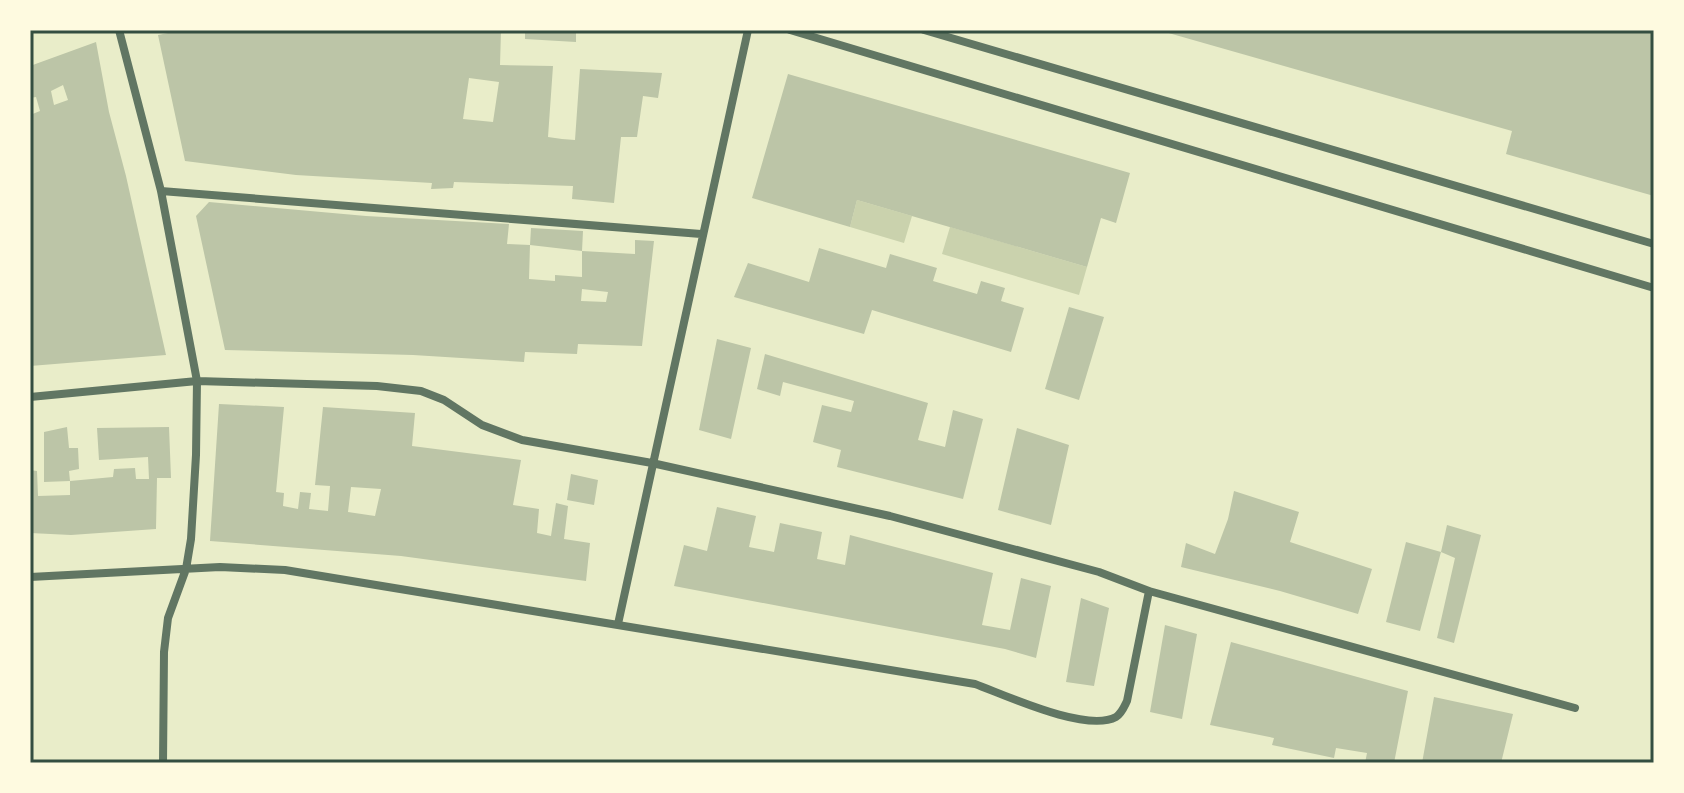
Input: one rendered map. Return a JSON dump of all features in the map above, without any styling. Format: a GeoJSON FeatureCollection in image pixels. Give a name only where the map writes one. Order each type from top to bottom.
{"type":"FeatureCollection","features":[{"type":"Feature","properties":{"kind":"street"},"geometry":{"type":"LineString","coordinates":[[119,30],[161,191],[197,381],[196,455],[186,569],[168,618],[164,652],[163,763]]}},
{"type":"Feature","properties":{"kind":"street"},"geometry":{"type":"LineString","coordinates":[[618,624],[748,30]]}},
{"type":"Feature","properties":{"kind":"street"},"geometry":{"type":"LineString","coordinates":[[790,30],[1654,288]]}},
{"type":"Feature","properties":{"kind":"street"},"geometry":{"type":"LineString","coordinates":[[924,30],[1654,244]]}},
{"type":"Feature","properties":{"kind":"street"},"geometry":{"type":"LineString","coordinates":[[161,191],[701,234]]}},
{"type":"Feature","properties":{"kind":"street"},"geometry":{"type":"LineString","coordinates":[[30,397],[197,381],[377,386],[421,391],[444,400],[482,425],[522,440],[652,463],[890,516],[1099,572],[1149,591],[1575,708]]}},
{"type":"Feature","properties":{"kind":"street"},"geometry":{"type":"LineString","coordinates":[[30,577],[220,567],[285,570],[975,684],[1045,712],[1105,720],[1122,711],[1127,701],[1149,591]]}},
{"type":"Feature","properties":{"kind":"green space"},"geometry":{"type":"Polygon","coordinates":[[[857,200],[912,216],[904,243],[850,227],[857,200]]]}},
{"type":"Feature","properties":{"kind":"green space"},"geometry":{"type":"Polygon","coordinates":[[[950,227],[1087,267],[1079,295],[942,254],[950,227]]]}},
{"type":"Feature","properties":{"kind":"building"},"geometry":{"type":"Polygon","coordinates":[[[183,30],[501,30],[500,65],[553,66],[548,137],[575,140],[580,69],[662,73],[658,98],[643,96],[637,137],[621,137],[614,203],[572,199],[573,186],[454,182],[453,188],[431,189],[432,183],[296,175],[185,161],[158,35],[183,30]],[[469,78],[463,119],[493,122],[499,82],[469,78]]]}},
{"type":"Feature","properties":{"kind":"building"},"geometry":{"type":"Polygon","coordinates":[[[525,30],[576,30],[576,42],[525,39],[525,30]]]}},
{"type":"Feature","properties":{"kind":"building"},"geometry":{"type":"Polygon","coordinates":[[[1158,30],[1654,30],[1654,196],[1506,154],[1512,131],[1158,30]]]}},
{"type":"Feature","properties":{"kind":"building"},"geometry":{"type":"Polygon","coordinates":[[[96,42],[109,112],[166,355],[30,366],[30,115],[40,111],[36,97],[30,98],[30,66],[96,42]],[[63,85],[51,91],[54,105],[68,100],[63,85]]]}},
{"type":"Feature","properties":{"kind":"building"},"geometry":{"type":"Polygon","coordinates":[[[788,74],[1130,173],[1116,223],[1101,218],[1087,267],[857,200],[850,227],[752,198],[788,74]]]}},
{"type":"Feature","properties":{"kind":"building"},"geometry":{"type":"Polygon","coordinates":[[[209,202],[366,216],[509,224],[507,244],[530,245],[529,279],[555,281],[555,275],[582,277],[582,251],[635,254],[635,240],[654,241],[642,346],[578,344],[577,354],[525,352],[524,362],[413,355],[225,350],[196,216],[209,202]],[[582,289],[581,301],[606,302],[608,292],[582,289]]]}},
{"type":"Feature","properties":{"kind":"building"},"geometry":{"type":"Polygon","coordinates":[[[531,228],[583,231],[582,251],[530,245],[531,228]]]}},
{"type":"Feature","properties":{"kind":"building"},"geometry":{"type":"Polygon","coordinates":[[[819,248],[886,268],[890,254],[937,268],[933,281],[977,294],[981,281],[1005,288],[1001,301],[1024,308],[1011,352],[872,310],[864,334],[734,297],[748,263],[809,282],[819,248]]]}},
{"type":"Feature","properties":{"kind":"building"},"geometry":{"type":"Polygon","coordinates":[[[1069,307],[1104,317],[1079,400],[1045,389],[1069,307]]]}},
{"type":"Feature","properties":{"kind":"building"},"geometry":{"type":"Polygon","coordinates":[[[717,339],[751,348],[731,439],[699,430],[717,339]]]}},
{"type":"Feature","properties":{"kind":"building"},"geometry":{"type":"Polygon","coordinates":[[[765,354],[928,403],[918,440],[945,447],[953,410],[983,419],[963,499],[837,467],[841,450],[813,442],[822,405],[851,412],[854,401],[783,382],[780,396],[757,389],[765,354]]]}},
{"type":"Feature","properties":{"kind":"building"},"geometry":{"type":"Polygon","coordinates":[[[219,404],[284,407],[276,492],[284,493],[283,506],[298,509],[300,492],[311,493],[309,509],[328,511],[330,486],[315,485],[323,407],[415,413],[412,446],[521,460],[513,505],[539,509],[537,533],[551,536],[556,503],[568,506],[564,539],[590,543],[586,581],[401,556],[210,541],[219,404]],[[351,487],[348,512],[375,516],[381,489],[351,487]]]}},
{"type":"Feature","properties":{"kind":"building"},"geometry":{"type":"Polygon","coordinates":[[[67,427],[69,448],[78,448],[79,469],[69,471],[70,481],[44,482],[44,432],[67,427]]]}},
{"type":"Feature","properties":{"kind":"building"},"geometry":{"type":"Polygon","coordinates":[[[169,427],[171,478],[157,478],[156,529],[71,535],[30,533],[30,470],[37,471],[38,496],[70,495],[70,481],[113,477],[114,469],[135,468],[136,479],[149,479],[148,457],[99,460],[97,428],[169,427]]]}},
{"type":"Feature","properties":{"kind":"building"},"geometry":{"type":"Polygon","coordinates":[[[1017,428],[1069,445],[1051,525],[998,510],[1017,428]]]}},
{"type":"Feature","properties":{"kind":"building"},"geometry":{"type":"Polygon","coordinates":[[[571,474],[598,480],[594,505],[567,500],[571,474]]]}},
{"type":"Feature","properties":{"kind":"building"},"geometry":{"type":"Polygon","coordinates":[[[1234,491],[1299,512],[1290,542],[1372,569],[1358,614],[1181,567],[1186,543],[1215,554],[1234,491]]]}},
{"type":"Feature","properties":{"kind":"building"},"geometry":{"type":"Polygon","coordinates":[[[717,507],[756,516],[749,547],[774,552],[780,523],[822,532],[817,559],[845,565],[850,535],[993,573],[982,625],[1010,630],[1021,578],[1051,586],[1036,658],[1005,649],[674,586],[684,545],[707,551],[717,507]]]}},
{"type":"Feature","properties":{"kind":"building"},"geometry":{"type":"Polygon","coordinates":[[[1447,525],[1481,535],[1454,643],[1437,638],[1455,558],[1441,552],[1447,525]]]}},
{"type":"Feature","properties":{"kind":"building"},"geometry":{"type":"Polygon","coordinates":[[[1406,542],[1441,552],[1420,631],[1386,622],[1406,542]]]}},
{"type":"Feature","properties":{"kind":"building"},"geometry":{"type":"Polygon","coordinates":[[[1081,598],[1109,608],[1094,686],[1066,682],[1081,598]]]}},
{"type":"Feature","properties":{"kind":"building"},"geometry":{"type":"Polygon","coordinates":[[[1165,625],[1197,634],[1182,719],[1150,712],[1165,625]]]}},
{"type":"Feature","properties":{"kind":"building"},"geometry":{"type":"Polygon","coordinates":[[[1231,642],[1408,691],[1394,763],[1365,763],[1367,753],[1336,748],[1334,758],[1272,745],[1274,738],[1210,725],[1231,642]]]}},
{"type":"Feature","properties":{"kind":"building"},"geometry":{"type":"Polygon","coordinates":[[[1434,697],[1513,714],[1501,763],[1422,763],[1434,697]]]}}]}
